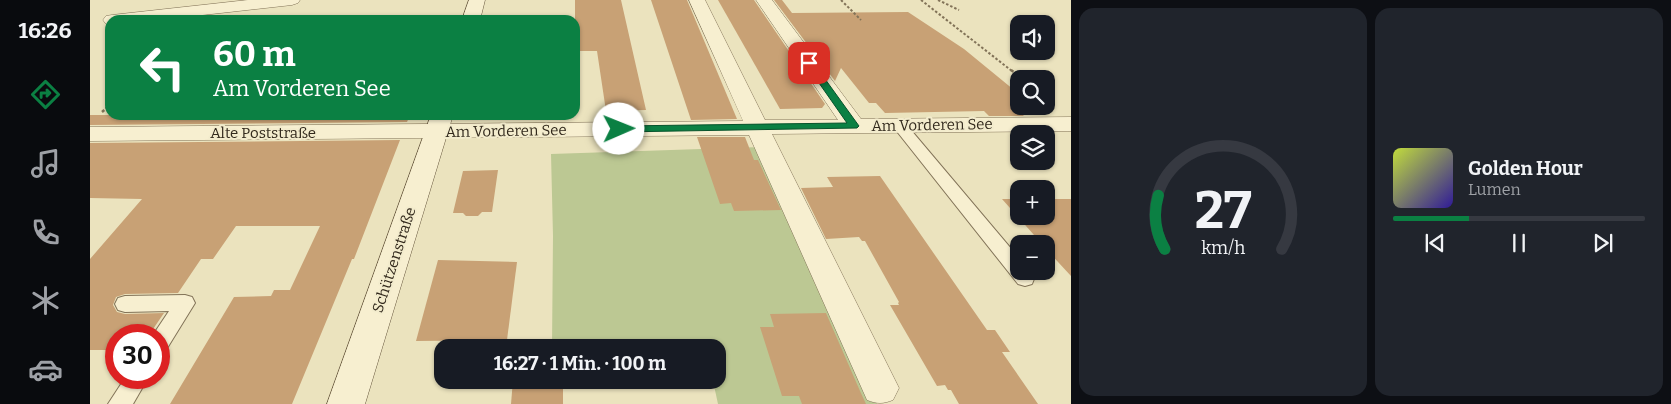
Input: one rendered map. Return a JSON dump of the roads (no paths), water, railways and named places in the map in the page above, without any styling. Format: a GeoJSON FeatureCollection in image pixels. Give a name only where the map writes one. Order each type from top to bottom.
{"type":"FeatureCollection","features":[{"type":"Feature","properties":{"kind":"street"},"geometry":{"type":"LineString","coordinates":[[159,15],[292,0]]}},
{"type":"Feature","properties":{"kind":"street"},"geometry":{"type":"LineString","coordinates":[[472,15],[476,0]]}},
{"type":"Feature","properties":{"kind":"street"},"geometry":{"type":"LineString","coordinates":[[697,0],[880,388]]}},
{"type":"Feature","properties":{"kind":"street","name":"Am Vorderen See"},"geometry":{"type":"LineString","coordinates":[[764,0],[854,126]]}},
{"type":"Feature","properties":{"kind":"street","name":"Am Vorderen See"},"geometry":{"type":"LineString","coordinates":[[439,124],[755,126],[1071,124]]}},
{"type":"Feature","properties":{"kind":"street","name":"Alte Poststraße"},"geometry":{"type":"LineString","coordinates":[[90,134],[439,124]]}},
{"type":"Feature","properties":{"kind":"street","name":"Schützenstraße"},"geometry":{"type":"LineString","coordinates":[[346,404],[439,124]]}},
{"type":"Feature","properties":{"kind":"lane"},"geometry":{"type":"LineString","coordinates":[[900,126],[1010,261]]}},
{"type":"Feature","properties":{"kind":"lane"},"geometry":{"type":"LineString","coordinates":[[125,304],[185,303],[170,327]]}},
{"type":"Feature","properties":{"kind":"lane"},"geometry":{"type":"LineString","coordinates":[[120,404],[130,389]]}}]}
